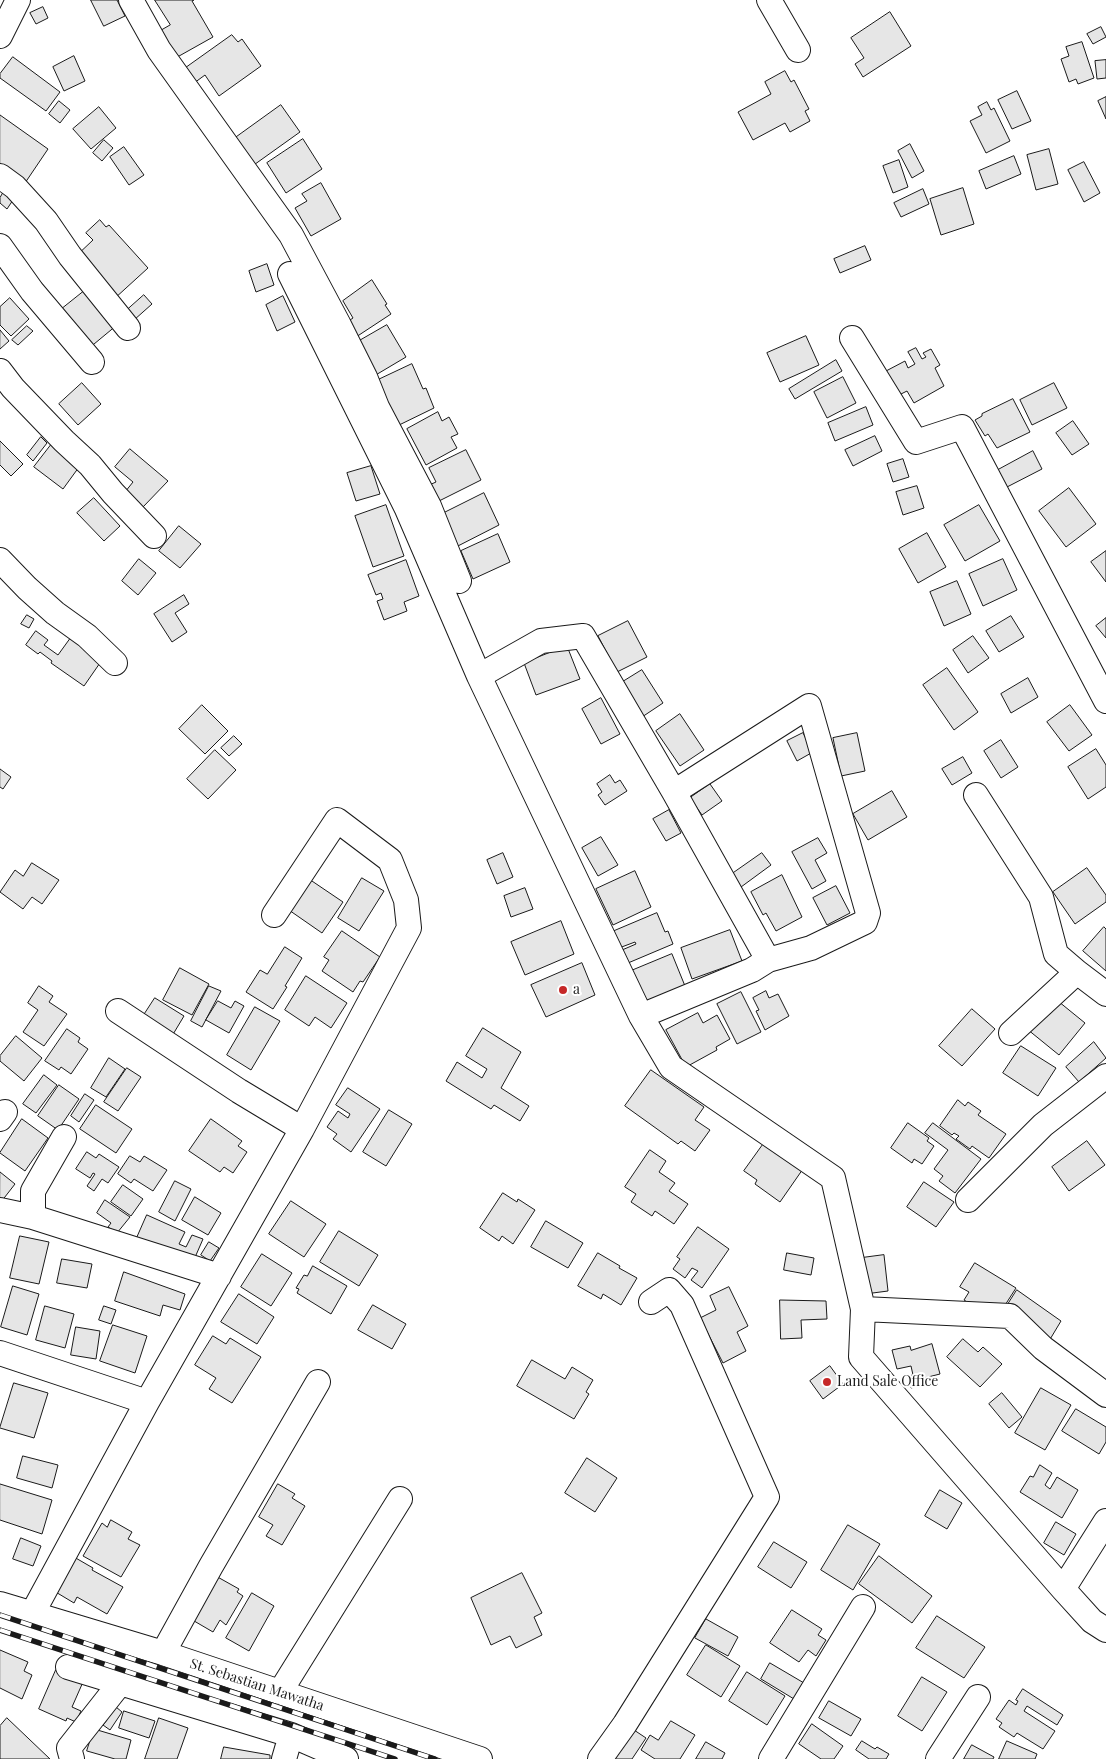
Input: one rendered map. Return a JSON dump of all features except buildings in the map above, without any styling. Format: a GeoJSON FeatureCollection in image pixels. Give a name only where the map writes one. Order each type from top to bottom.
{"type":"FeatureCollection","features":[{"type":"Feature","properties":{"kind":"street"},"geometry":{"type":"LineString","coordinates":[[0,36],[18,0]]}},
{"type":"Feature","properties":{"kind":"street"},"geometry":{"type":"LineString","coordinates":[[131,0],[159,50],[291,235],[339,325],[365,377],[377,407],[429,506],[459,581]]}},
{"type":"Feature","properties":{"kind":"street"},"geometry":{"type":"LineString","coordinates":[[769,0],[798,50]]}},
{"type":"Feature","properties":{"kind":"street"},"geometry":{"type":"LineString","coordinates":[[0,176],[15,188],[46,221],[70,256],[128,328]]}},
{"type":"Feature","properties":{"kind":"street"},"geometry":{"type":"LineString","coordinates":[[0,246],[32,290],[92,362]]}},
{"type":"Feature","properties":{"kind":"street"},"geometry":{"type":"LineString","coordinates":[[290,274],[407,509],[479,676],[641,1016],[671,1066],[833,1178],[863,1309],[861,1357],[1063,1589],[1092,1621],[1106,1630]]}},
{"type":"Feature","properties":{"kind":"street"},"geometry":{"type":"LineString","coordinates":[[852,338],[916,442],[962,427],[1106,702]]}},
{"type":"Feature","properties":{"kind":"street"},"geometry":{"type":"LineString","coordinates":[[0,371],[13,388],[90,465],[113,494],[154,536]]}},
{"type":"Feature","properties":{"kind":"street"},"geometry":{"type":"LineString","coordinates":[[0,560],[27,588],[55,613],[87,636],[115,663]]}},
{"type":"Feature","properties":{"kind":"street"},"geometry":{"type":"LineString","coordinates":[[479,676],[541,641],[583,636],[674,792],[768,960]]}},
{"type":"Feature","properties":{"kind":"street"},"geometry":{"type":"LineString","coordinates":[[641,1016],[752,970],[768,960],[811,948],[865,922],[868,913],[809,706],[674,792]]}},
{"type":"Feature","properties":{"kind":"street"},"geometry":{"type":"LineString","coordinates":[[976,795],[1042,897],[1056,954],[1106,994]]}},
{"type":"Feature","properties":{"kind":"street"},"geometry":{"type":"LineString","coordinates":[[32,1614],[147,1402],[302,1128],[409,928],[406,900],[390,860],[337,820],[274,915]]}},
{"type":"Feature","properties":{"kind":"street"},"geometry":{"type":"LineString","coordinates":[[1011,1033],[1077,972]]}},
{"type":"Feature","properties":{"kind":"street"},"geometry":{"type":"LineString","coordinates":[[118,1011],[239,1091],[302,1128]]}},
{"type":"Feature","properties":{"kind":"street"},"geometry":{"type":"LineString","coordinates":[[968,1200],[1043,1126],[1106,1076]]}},
{"type":"Feature","properties":{"kind":"street"},"geometry":{"type":"LineString","coordinates":[[33,1217],[33,1191],[64,1137]]}},
{"type":"Feature","properties":{"kind":"street"},"geometry":{"type":"LineString","coordinates":[[0,1210],[33,1217],[219,1276]]}},
{"type":"Feature","properties":{"kind":"street"},"geometry":{"type":"LineString","coordinates":[[600,1759],[625,1724],[767,1497],[682,1305],[669,1290],[651,1302]]}},
{"type":"Feature","properties":{"kind":"street"},"geometry":{"type":"LineString","coordinates":[[863,1309],[1010,1316],[1042,1348],[1106,1394]]}},
{"type":"Feature","properties":{"kind":"street"},"geometry":{"type":"LineString","coordinates":[[0,1353],[147,1402]]}},
{"type":"Feature","properties":{"kind":"street"},"geometry":{"type":"LineString","coordinates":[[163,1653],[211,1566],[318,1382]]}},
{"type":"Feature","properties":{"kind":"street"},"geometry":{"type":"LineString","coordinates":[[280,1692],[400,1498]]}},
{"type":"Feature","properties":{"kind":"street"},"geometry":{"type":"LineString","coordinates":[[1063,1589],[1106,1521]]}},
{"type":"Feature","properties":{"kind":"street","name":"St. Sebastian Mawatha"},"geometry":{"type":"LineString","coordinates":[[0,1604],[163,1653],[480,1759]]}},
{"type":"Feature","properties":{"kind":"street"},"geometry":{"type":"LineString","coordinates":[[771,1759],[863,1607]]}},
{"type":"Feature","properties":{"kind":"street"},"geometry":{"type":"LineString","coordinates":[[68,1667],[291,1735],[346,1759]]}},
{"type":"Feature","properties":{"kind":"street"},"geometry":{"type":"LineString","coordinates":[[72,1759],[69,1748],[121,1682]]}},
{"type":"Feature","properties":{"kind":"street"},"geometry":{"type":"LineString","coordinates":[[938,1759],[978,1697]]}},
{"type":"Feature","properties":{"kind":"street"},"geometry":{"type":"LineString","coordinates":[[284,1759],[291,1735]]}},
{"type":"Feature","properties":{"kind":"railway"},"geometry":{"type":"LineString","coordinates":[[0,1615],[435,1759]]}},
{"type":"Feature","properties":{"kind":"railway"},"geometry":{"type":"LineString","coordinates":[[0,1630],[395,1759]]}},
{"type":"Feature","properties":{"kind":"place","name":"a"},"geometry":{"type":"Point","coordinates":[563,990]}},
{"type":"Feature","properties":{"kind":"place","name":"Land Sale Office"},"geometry":{"type":"Point","coordinates":[827,1382]}}]}
